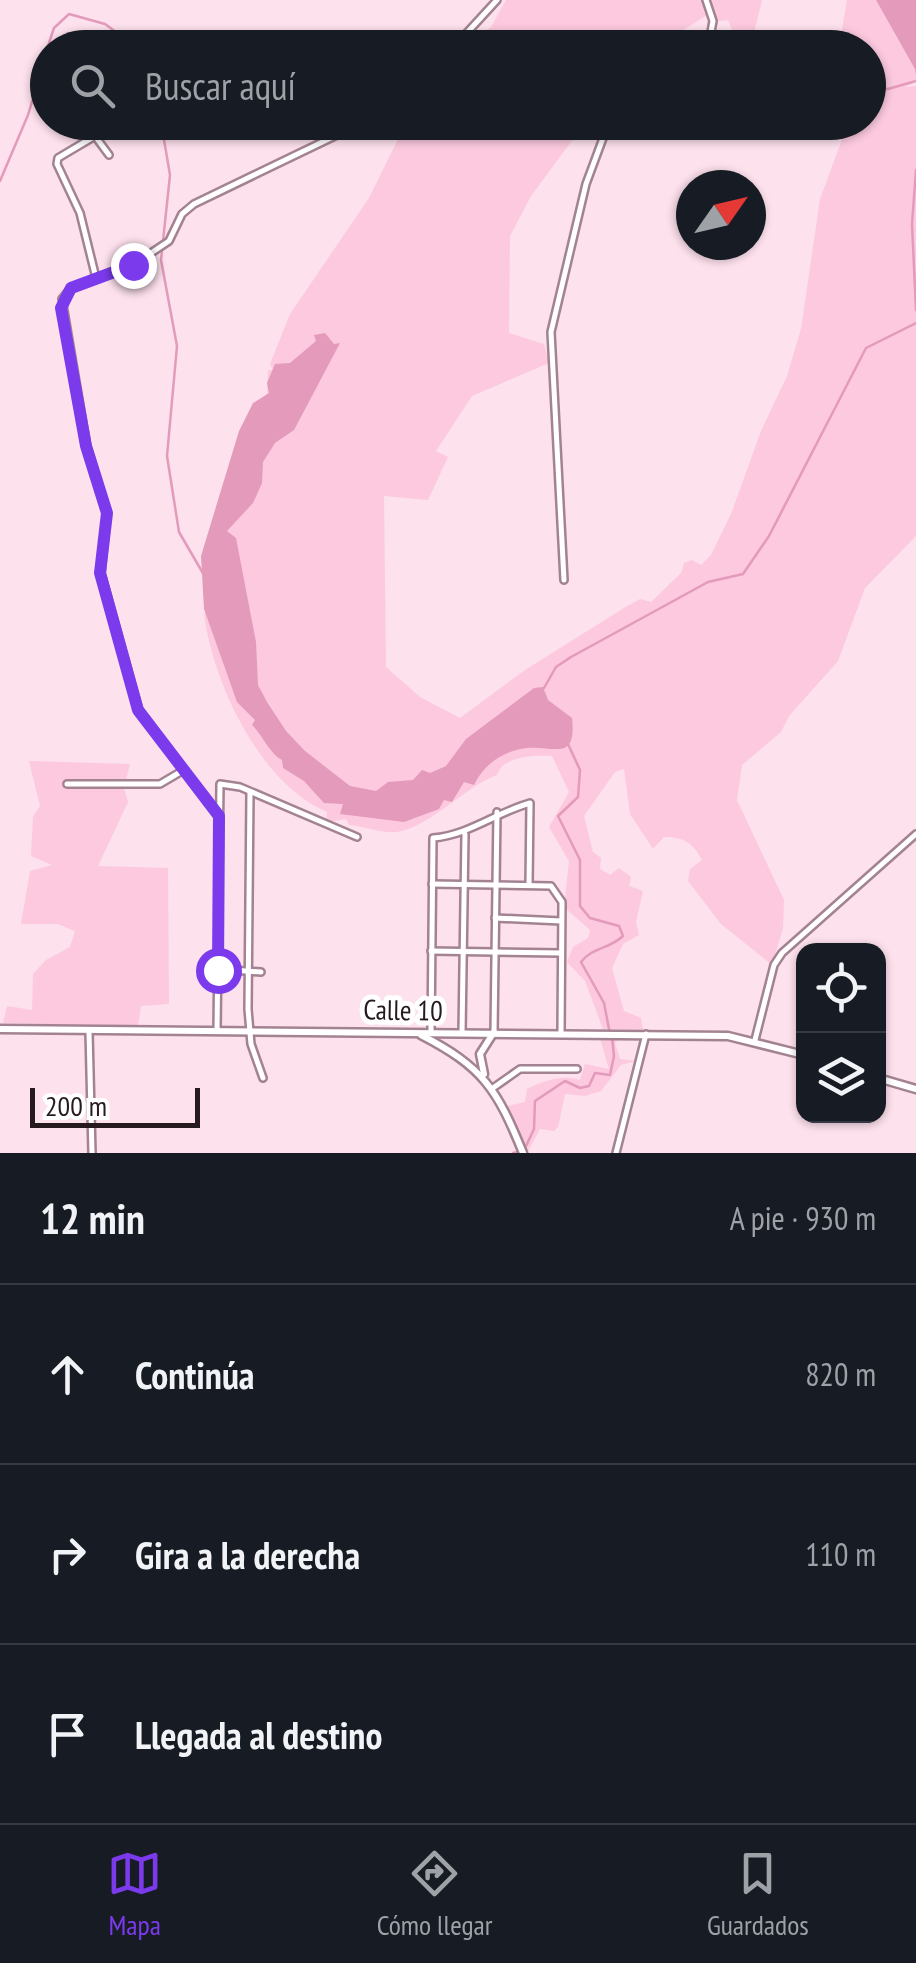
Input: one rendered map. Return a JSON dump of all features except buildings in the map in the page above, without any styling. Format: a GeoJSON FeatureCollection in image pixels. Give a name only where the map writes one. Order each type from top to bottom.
{"type":"FeatureCollection","features":[{"type":"Feature","properties":{"kind":"main road","name":"Calle 10"},"geometry":{"type":"LineString","coordinates":[[0,1029],[646,1034],[755,1040],[796,1052]]}},
{"type":"Feature","properties":{"kind":"main road"},"geometry":{"type":"LineString","coordinates":[[415,1032],[467,1060],[484,1076],[523,1153]]}},
{"type":"Feature","properties":{"kind":"main road"},"geometry":{"type":"LineString","coordinates":[[484,1076],[480,1054],[494,1032]]}},
{"type":"Feature","properties":{"kind":"main road"},"geometry":{"type":"LineString","coordinates":[[886,1080],[916,1089]]}},
{"type":"Feature","properties":{"kind":"street"},"geometry":{"type":"LineString","coordinates":[[470,30],[497,0]]}},
{"type":"Feature","properties":{"kind":"street"},"geometry":{"type":"LineString","coordinates":[[706,0],[713,21],[711,30]]}},
{"type":"Feature","properties":{"kind":"street"},"geometry":{"type":"LineString","coordinates":[[88,140],[58,158],[58,164],[80,213],[96,278]]}},
{"type":"Feature","properties":{"kind":"street"},"geometry":{"type":"LineString","coordinates":[[98,140],[110,155]]}},
{"type":"Feature","properties":{"kind":"street"},"geometry":{"type":"LineString","coordinates":[[219,816],[138,710],[100,573],[107,513],[86,446],[61,308],[65,292],[133,265],[169,241],[182,214],[194,204],[327,140]]}},
{"type":"Feature","properties":{"kind":"street"},"geometry":{"type":"LineString","coordinates":[[564,580],[551,332],[586,184],[603,140]]}},
{"type":"Feature","properties":{"kind":"street"},"geometry":{"type":"LineString","coordinates":[[67,784],[160,784],[182,771]]}},
{"type":"Feature","properties":{"kind":"street"},"geometry":{"type":"LineString","coordinates":[[217,1031],[220,784],[250,792],[357,838]]}},
{"type":"Feature","properties":{"kind":"street"},"geometry":{"type":"LineString","coordinates":[[250,792],[250,1032],[263,1078]]}},
{"type":"Feature","properties":{"kind":"street"},"geometry":{"type":"LineString","coordinates":[[431,1033],[433,838],[465,834],[496,812],[530,803],[528,885]]}},
{"type":"Feature","properties":{"kind":"street"},"geometry":{"type":"LineString","coordinates":[[494,1032],[496,812]]}},
{"type":"Feature","properties":{"kind":"street"},"geometry":{"type":"LineString","coordinates":[[462,1032],[465,834]]}},
{"type":"Feature","properties":{"kind":"street"},"geometry":{"type":"LineString","coordinates":[[755,1040],[774,965],[782,953],[916,834]]}},
{"type":"Feature","properties":{"kind":"street"},"geometry":{"type":"LineString","coordinates":[[432,884],[551,886],[558,893],[561,1032]]}},
{"type":"Feature","properties":{"kind":"street"},"geometry":{"type":"LineString","coordinates":[[495,918],[561,921]]}},
{"type":"Feature","properties":{"kind":"street"},"geometry":{"type":"LineString","coordinates":[[430,951],[560,953]]}},
{"type":"Feature","properties":{"kind":"street"},"geometry":{"type":"LineString","coordinates":[[218,970],[261,972]]}},
{"type":"Feature","properties":{"kind":"street"},"geometry":{"type":"LineString","coordinates":[[89,1032],[92,1153]]}},
{"type":"Feature","properties":{"kind":"street"},"geometry":{"type":"LineString","coordinates":[[616,1153],[646,1034]]}},
{"type":"Feature","properties":{"kind":"street"},"geometry":{"type":"LineString","coordinates":[[493,1088],[520,1070],[578,1069]]}},
{"type":"Feature","properties":{"kind":"shaded area"},"geometry":{"type":"Polygon","coordinates":[[[506,0],[701,0],[707,15],[684,30],[487,30],[506,0]]]}},
{"type":"Feature","properties":{"kind":"shaded area"},"geometry":{"type":"Polygon","coordinates":[[[707,0],[762,0],[755,30],[732,30],[728,20],[713,22],[707,0]]]}},
{"type":"Feature","properties":{"kind":"shaded area"},"geometry":{"type":"Polygon","coordinates":[[[847,0],[876,0],[916,69],[916,82],[905,87],[916,86],[916,536],[865,588],[838,661],[789,716],[781,732],[742,765],[737,800],[784,900],[783,928],[772,965],[721,924],[688,881],[690,869],[702,860],[691,845],[664,837],[653,849],[630,814],[624,769],[615,772],[584,816],[593,852],[601,858],[600,869],[610,875],[619,868],[631,877],[629,886],[643,891],[636,922],[639,935],[623,944],[612,968],[624,1011],[641,1018],[643,1030],[603,1029],[585,981],[567,962],[573,947],[588,938],[590,930],[564,907],[569,861],[549,827],[569,792],[552,756],[512,760],[497,775],[428,819],[401,831],[349,825],[346,819],[326,822],[327,812],[281,779],[261,755],[229,700],[204,614],[212,606],[215,547],[259,402],[267,394],[268,370],[273,370],[270,364],[290,314],[369,198],[398,140],[572,140],[531,196],[510,236],[509,333],[544,344],[549,363],[472,396],[436,451],[448,457],[428,500],[384,496],[386,667],[420,697],[460,718],[525,670],[624,608],[640,599],[651,602],[681,573],[684,563],[692,560],[701,565],[711,555],[731,514],[761,431],[787,376],[801,329],[820,199],[842,140],[886,140],[886,30],[842,30],[847,0]]]}},
{"type":"Feature","properties":{"kind":"shaded area"},"geometry":{"type":"Polygon","coordinates":[[[876,0],[916,0],[916,76],[915,69],[876,0]]]}},
{"type":"Feature","properties":{"kind":"shaded area"},"geometry":{"type":"Polygon","coordinates":[[[325,333],[334,344],[340,343],[294,430],[275,443],[263,462],[262,483],[253,503],[227,531],[236,538],[256,642],[258,685],[267,702],[305,751],[350,786],[376,791],[388,782],[413,780],[422,770],[430,773],[446,766],[466,739],[534,688],[543,687],[548,700],[572,718],[573,732],[567,746],[527,748],[501,756],[482,772],[474,785],[464,782],[452,802],[444,800],[439,809],[404,822],[340,814],[343,804],[324,803],[304,781],[283,768],[282,760],[252,725],[255,720],[237,702],[204,609],[201,556],[239,431],[253,403],[269,393],[267,383],[275,364],[290,363],[316,341],[314,335],[325,333]]]}},
{"type":"Feature","properties":{"kind":"shaded area"},"geometry":{"type":"Polygon","coordinates":[[[29,761],[130,764],[124,788],[128,802],[98,866],[168,868],[169,1004],[141,1006],[138,1026],[3,1023],[7,1006],[32,1010],[33,974],[46,960],[70,947],[75,931],[58,924],[21,924],[30,871],[52,865],[31,856],[33,817],[40,806],[29,761]]]}},
{"type":"Feature","properties":{"kind":"shaded area"},"geometry":{"type":"Polygon","coordinates":[[[599,1035],[619,1039],[615,1043],[620,1059],[636,1061],[621,1065],[601,1091],[585,1096],[565,1094],[558,1127],[554,1131],[540,1129],[527,1153],[508,1106],[525,1102],[527,1089],[540,1083],[560,1078],[580,1080],[585,1064],[609,1069],[599,1035]]]}},
{"type":"Feature","properties":{"kind":"waterway"},"geometry":{"type":"LineString","coordinates":[[53,30],[69,14],[113,30]]}},
{"type":"Feature","properties":{"kind":"waterway"},"geometry":{"type":"LineString","coordinates":[[886,89],[916,81]]}},
{"type":"Feature","properties":{"kind":"waterway"},"geometry":{"type":"LineString","coordinates":[[0,181],[30,108]]}},
{"type":"Feature","properties":{"kind":"waterway"},"geometry":{"type":"LineString","coordinates":[[164,140],[170,175],[161,260],[177,346],[167,456],[179,532],[204,575]]}},
{"type":"Feature","properties":{"kind":"waterway"},"geometry":{"type":"LineString","coordinates":[[916,170],[912,224],[916,310]]}},
{"type":"Feature","properties":{"kind":"waterway"},"geometry":{"type":"LineString","coordinates":[[544,688],[556,667],[571,657],[708,582],[743,574],[769,536],[866,348],[916,323]]}},
{"type":"Feature","properties":{"kind":"waterway"},"geometry":{"type":"LineString","coordinates":[[568,744],[580,770],[578,797],[558,816],[580,860],[580,906],[590,918],[619,926],[623,936],[581,962],[604,1003],[609,1029]]}},
{"type":"Feature","properties":{"kind":"waterway"},"geometry":{"type":"LineString","coordinates":[[526,1146],[534,1129],[535,1101],[565,1081],[580,1088],[589,1086],[595,1073],[610,1075],[612,1037]]}},
{"type":"Feature","properties":{"kind":"waterway"},"geometry":{"type":"LineString","coordinates":[[513,1153],[517,1152]]}},
{"type":"Feature","properties":{"kind":"route"},"geometry":{"type":"LineString","coordinates":[[133,265],[71,288],[65,292],[61,308],[86,446],[107,513],[100,573],[138,710],[144,723],[219,816],[218,970]]}}]}
